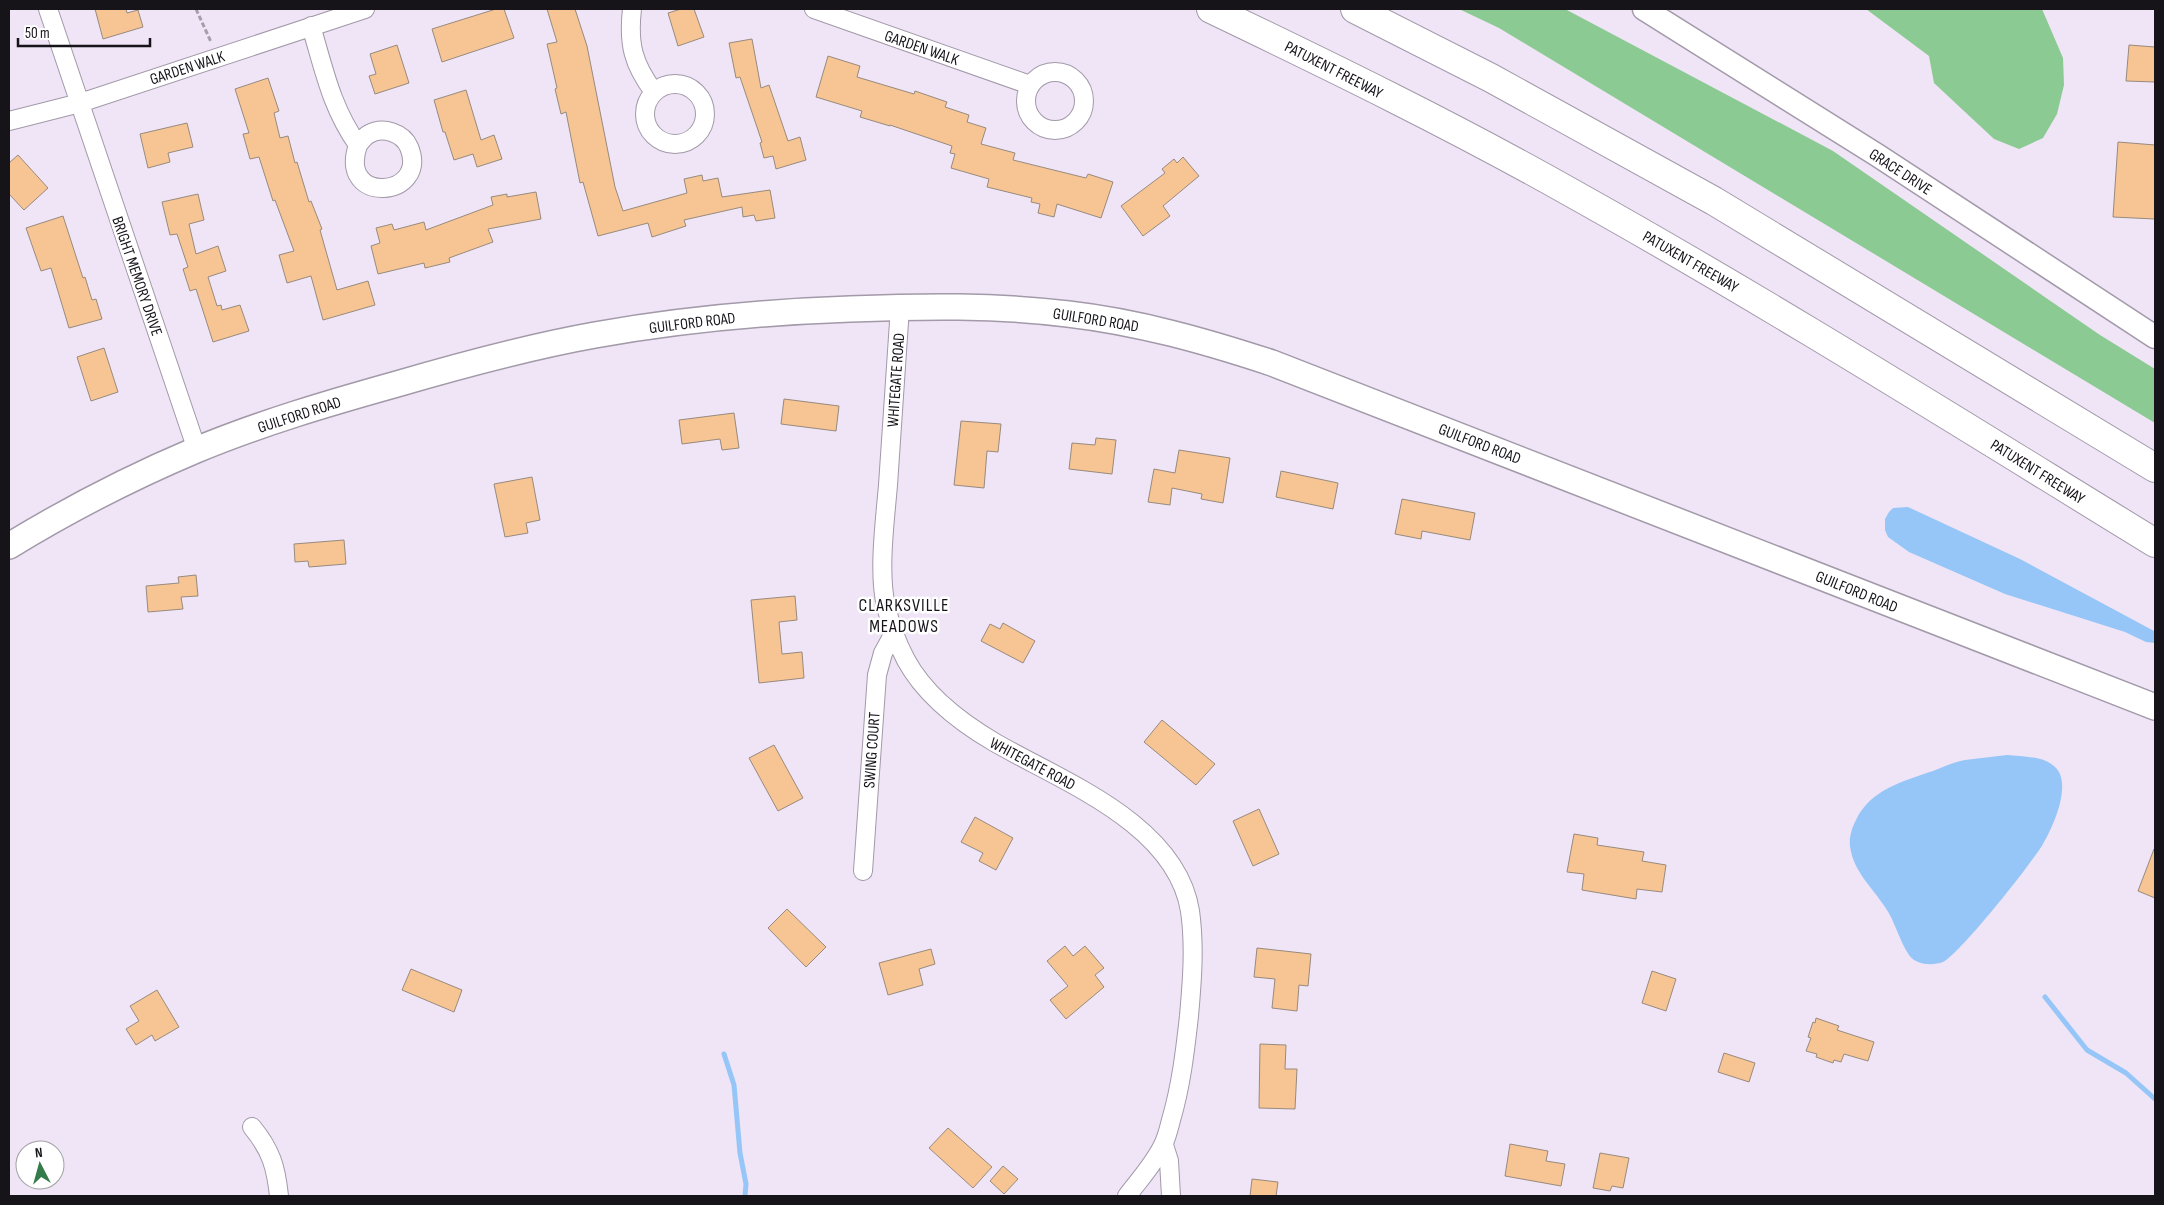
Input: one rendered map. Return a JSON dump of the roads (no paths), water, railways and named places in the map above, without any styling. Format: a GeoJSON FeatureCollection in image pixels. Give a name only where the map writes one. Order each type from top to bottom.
{"type":"FeatureCollection","features":[{"type":"Feature","properties":{"kind":"highway","name":"PATUXENT FREEWAY"},"geometry":{"type":"LineString","coordinates":[[1211,9],[1309,56],[1568,190],[1790,319],[2155,543]]}},
{"type":"Feature","properties":{"kind":"highway"},"geometry":{"type":"LineString","coordinates":[[1355,9],[1491,78],[1714,200],[2155,468]]}},
{"type":"Feature","properties":{"kind":"main road","name":"GUILFORD ROAD"},"geometry":{"type":"LineString","coordinates":[[9,546],[112,490],[197,450],[249,430],[356,396],[482,360],[593,335],[721,318],[818,310],[972,306],[1067,314],[1168,331],[1272,363],[2155,707]]}},
{"type":"Feature","properties":{"kind":"street","name":"BRIGHT MEMORY DRIVE"},"geometry":{"type":"LineString","coordinates":[[48,9],[197,450]]}},
{"type":"Feature","properties":{"kind":"street","name":"GARDEN WALK"},"geometry":{"type":"LineString","coordinates":[[9,121],[80,103],[365,9]]}},
{"type":"Feature","properties":{"kind":"street"},"geometry":{"type":"LineString","coordinates":[[632,9],[631,41],[635,59],[640,74],[654,92]]}},
{"type":"Feature","properties":{"kind":"street","name":"GARDEN WALK"},"geometry":{"type":"LineString","coordinates":[[814,9],[1030,84]]}},
{"type":"Feature","properties":{"kind":"street","name":"GRACE DRIVE"},"geometry":{"type":"LineString","coordinates":[[1644,9],[1877,155],[2155,337]]}},
{"type":"Feature","properties":{"kind":"street"},"geometry":{"type":"LineString","coordinates":[[311,26],[336,109],[358,144]]}},
{"type":"Feature","properties":{"kind":"street","name":"WHITEGATE ROAD"},"geometry":{"type":"LineString","coordinates":[[900,307],[884,563],[885,604],[894,634],[907,662],[927,688],[950,712],[975,731],[1086,791],[1119,812],[1150,840],[1167,860],[1181,884],[1190,909],[1191,989],[1178,1096],[1164,1144],[1144,1175],[1126,1196]]}},
{"type":"Feature","properties":{"kind":"street","name":"SWING COURT"},"geometry":{"type":"LineString","coordinates":[[863,871],[877,675],[883,653],[894,634]]}},
{"type":"Feature","properties":{"kind":"street"},"geometry":{"type":"LineString","coordinates":[[252,1127],[264,1142],[273,1160],[279,1196]]}},
{"type":"Feature","properties":{"kind":"street"},"geometry":{"type":"LineString","coordinates":[[1164,1144],[1169,1161],[1172,1196]]}},
{"type":"Feature","properties":{"kind":"water"},"geometry":{"type":"Polygon","coordinates":[[[1908,507],[2020,559],[2154,631],[2155,643],[2146,642],[2125,632],[2005,594],[1909,552],[1888,537],[1885,530],[1885,519],[1893,508],[1908,507]]]}},
{"type":"Feature","properties":{"kind":"water"},"geometry":{"type":"Polygon","coordinates":[[[2007,755],[2049,762],[2059,772],[2062,780],[2061,799],[2051,828],[2043,844],[2011,888],[1964,943],[1943,962],[1934,964],[1920,963],[1909,955],[1888,912],[1855,863],[1850,843],[1855,823],[1862,810],[1870,801],[1888,788],[1899,783],[1961,761],[2007,755]]]}},
{"type":"Feature","properties":{"kind":"waterway"},"geometry":{"type":"LineString","coordinates":[[2045,997],[2087,1050],[2126,1073],[2155,1099]]}},
{"type":"Feature","properties":{"kind":"waterway"},"geometry":{"type":"LineString","coordinates":[[724,1054],[734,1085],[740,1153],[746,1184],[745,1196]]}},
{"type":"Feature","properties":{"kind":"district","name":"CLARKSVILLE MEADOWS"},"geometry":{"type":"Point","coordinates":[904,615]}}]}
